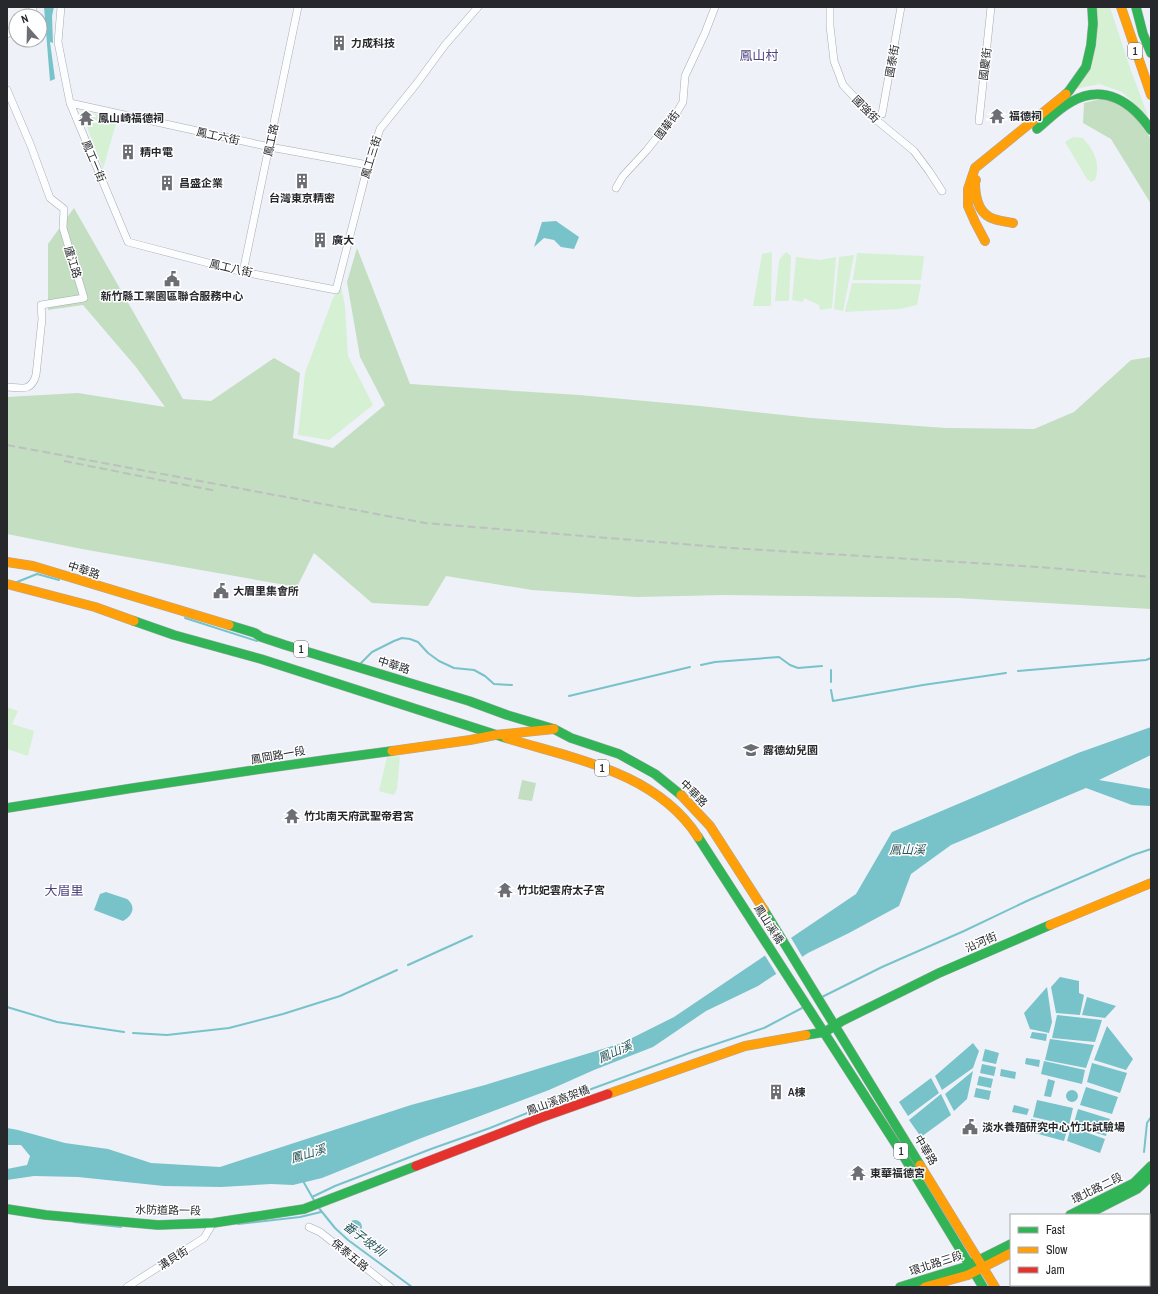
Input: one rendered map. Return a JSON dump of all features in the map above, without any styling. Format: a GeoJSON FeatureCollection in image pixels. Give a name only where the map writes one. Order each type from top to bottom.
{"type":"FeatureCollection","features":[{"type":"Feature","properties":{"kind":"main road"},"geometry":{"type":"LineString","coordinates":[[985,241],[971,217],[967,199],[969,182],[975,168],[1069,91],[1078,79],[1086,67],[1091,46],[1093,24],[1092,7]]}},
{"type":"Feature","properties":{"kind":"main road","name":"1"},"geometry":{"type":"LineString","coordinates":[[1121,7],[1151,95]]}},
{"type":"Feature","properties":{"kind":"main road","name":"1"},"geometry":{"type":"LineString","coordinates":[[1136,7],[1151,53]]}},
{"type":"Feature","properties":{"kind":"main road"},"geometry":{"type":"LineString","coordinates":[[1013,222],[990,218],[982,210],[976,197],[975,182],[981,173],[1071,101],[1087,94],[1107,94],[1122,100],[1134,108],[1151,130]]}},
{"type":"Feature","properties":{"kind":"main road","name":"中華路"},"geometry":{"type":"LineString","coordinates":[[7,562],[47,570],[461,698],[507,715],[554,729],[571,738],[619,754],[655,774],[677,791],[710,826]]}},
{"type":"Feature","properties":{"kind":"main road","name":"1"},"geometry":{"type":"LineString","coordinates":[[7,584],[95,607],[174,634],[261,659],[495,735]]}},
{"type":"Feature","properties":{"kind":"main road","name":"鳳岡路一段"},"geometry":{"type":"LineString","coordinates":[[7,808],[272,767],[470,740],[495,735],[521,734],[554,729]]}},
{"type":"Feature","properties":{"kind":"main road","name":"鳳山溪橋"},"geometry":{"type":"LineString","coordinates":[[495,735],[596,765],[630,778],[650,789],[674,808],[693,829],[825,1032]]}},
{"type":"Feature","properties":{"kind":"main road","name":"鳳山溪橋"},"geometry":{"type":"LineString","coordinates":[[710,826],[749,885],[836,1025]]}},
{"type":"Feature","properties":{"kind":"main road","name":"沿河街"},"geometry":{"type":"LineString","coordinates":[[825,1032],[842,1021],[939,973],[1086,909],[1151,883]]}},
{"type":"Feature","properties":{"kind":"main road","name":"中華路"},"geometry":{"type":"LineString","coordinates":[[836,1025],[995,1287]]}},
{"type":"Feature","properties":{"kind":"main road","name":"中華路"},"geometry":{"type":"LineString","coordinates":[[825,1032],[901,1152],[983,1287]]}},
{"type":"Feature","properties":{"kind":"main road","name":"鳳山溪高架橋"},"geometry":{"type":"LineString","coordinates":[[304,1209],[540,1118],[745,1046],[825,1032]]}},
{"type":"Feature","properties":{"kind":"main road","name":"環北路二段"},"geometry":{"type":"LineString","coordinates":[[1072,1214],[1134,1183],[1151,1166]]}},
{"type":"Feature","properties":{"kind":"main road","name":"環北路二段"},"geometry":{"type":"LineString","coordinates":[[1088,1214],[1137,1189],[1150,1178]]}},
{"type":"Feature","properties":{"kind":"main road","name":"水防道路一段"},"geometry":{"type":"LineString","coordinates":[[7,1209],[46,1215],[158,1225],[213,1223],[304,1209]]}},
{"type":"Feature","properties":{"kind":"main road"},"geometry":{"type":"LineString","coordinates":[[981,1264],[1010,1245]]}},
{"type":"Feature","properties":{"kind":"main road"},"geometry":{"type":"LineString","coordinates":[[981,1264],[1010,1253]]}},
{"type":"Feature","properties":{"kind":"main road","name":"環北路三段"},"geometry":{"type":"LineString","coordinates":[[900,1287],[964,1267],[971,1268],[981,1264]]}},
{"type":"Feature","properties":{"kind":"main road","name":"環北路三段"},"geometry":{"type":"LineString","coordinates":[[925,1287],[968,1275],[971,1268]]}},
{"type":"Feature","properties":{"kind":"street","name":"鳳工一街"},"geometry":{"type":"LineString","coordinates":[[60,7],[58,42],[70,103],[128,242]]}},
{"type":"Feature","properties":{"kind":"street","name":"鳳工路"},"geometry":{"type":"LineString","coordinates":[[243,272],[298,7]]}},
{"type":"Feature","properties":{"kind":"street","name":"鳳工三街"},"geometry":{"type":"LineString","coordinates":[[336,290],[368,165],[380,129],[417,83],[444,45],[478,7]]}},
{"type":"Feature","properties":{"kind":"street","name":"國華街"},"geometry":{"type":"LineString","coordinates":[[616,188],[623,176],[647,150],[683,102],[685,76],[715,7]]}},
{"type":"Feature","properties":{"kind":"street","name":"國強街"},"geometry":{"type":"LineString","coordinates":[[830,7],[830,26],[834,61],[843,85],[874,118],[914,151],[942,192]]}},
{"type":"Feature","properties":{"kind":"street","name":"國泰街"},"geometry":{"type":"LineString","coordinates":[[882,114],[901,7]]}},
{"type":"Feature","properties":{"kind":"street","name":"國慶街"},"geometry":{"type":"LineString","coordinates":[[979,121],[992,7]]}},
{"type":"Feature","properties":{"kind":"street","name":"廬江路"},"geometry":{"type":"LineString","coordinates":[[7,90],[31,146],[50,198],[64,209],[63,228],[84,298],[41,305],[42,319],[36,375],[33,383],[26,388],[7,387]]}},
{"type":"Feature","properties":{"kind":"street","name":"鳳工六街"},"geometry":{"type":"LineString","coordinates":[[70,103],[270,147],[368,165]]}},
{"type":"Feature","properties":{"kind":"street","name":"鳳工八街"},"geometry":{"type":"LineString","coordinates":[[128,242],[243,272],[336,290]]}},
{"type":"Feature","properties":{"kind":"street","name":"溝貝街"},"geometry":{"type":"LineString","coordinates":[[127,1287],[204,1238],[213,1223]]}},
{"type":"Feature","properties":{"kind":"street","name":"保泰五路"},"geometry":{"type":"LineString","coordinates":[[309,1227],[320,1232],[390,1287]]}},
{"type":"Feature","properties":{"kind":"green space"},"geometry":{"type":"Polygon","coordinates":[[[1097,7],[1110,7],[1148,116],[1122,92],[1100,84],[1075,89],[1097,7]]]}},
{"type":"Feature","properties":{"kind":"green space"},"geometry":{"type":"Polygon","coordinates":[[[1105,98],[1126,109],[1139,121],[1151,139],[1151,204],[1111,139],[1083,123],[1084,103],[1105,98]]]}},
{"type":"Feature","properties":{"kind":"green space"},"geometry":{"type":"Polygon","coordinates":[[[81,111],[117,120],[103,169],[81,111]]]}},
{"type":"Feature","properties":{"kind":"green space"},"geometry":{"type":"Polygon","coordinates":[[[1073,137],[1083,138],[1093,152],[1097,163],[1097,174],[1095,180],[1091,182],[1087,179],[1065,142],[1073,137]]]}},
{"type":"Feature","properties":{"kind":"green space"},"geometry":{"type":"Polygon","coordinates":[[[74,208],[183,399],[211,401],[274,358],[300,373],[293,438],[333,448],[385,405],[360,357],[347,282],[357,248],[410,384],[579,395],[811,418],[945,428],[1034,429],[1074,412],[1131,360],[1151,357],[1151,609],[957,598],[724,595],[637,597],[532,590],[446,576],[428,606],[372,603],[314,553],[297,587],[82,549],[7,534],[7,397],[78,393],[165,407],[136,367],[83,305],[48,310],[48,244],[74,208]]]}},
{"type":"Feature","properties":{"kind":"green space"},"geometry":{"type":"Polygon","coordinates":[[[772,252],[771,306],[753,306],[762,254],[772,252]]]}},
{"type":"Feature","properties":{"kind":"green space"},"geometry":{"type":"Polygon","coordinates":[[[786,252],[791,256],[789,301],[775,301],[779,260],[786,252]]]}},
{"type":"Feature","properties":{"kind":"green space"},"geometry":{"type":"Polygon","coordinates":[[[857,253],[924,256],[921,280],[853,280],[857,253]]]}},
{"type":"Feature","properties":{"kind":"green space"},"geometry":{"type":"Polygon","coordinates":[[[854,255],[843,311],[834,309],[839,257],[854,255]]]}},
{"type":"Feature","properties":{"kind":"green space"},"geometry":{"type":"Polygon","coordinates":[[[796,257],[820,260],[836,257],[832,308],[820,310],[819,305],[804,298],[803,302],[792,300],[796,257]]]}},
{"type":"Feature","properties":{"kind":"green space"},"geometry":{"type":"Polygon","coordinates":[[[852,283],[921,284],[917,305],[899,309],[845,312],[852,283]]]}},
{"type":"Feature","properties":{"kind":"green space"},"geometry":{"type":"Polygon","coordinates":[[[341,286],[345,306],[348,356],[373,405],[329,440],[298,435],[305,373],[333,298],[341,286]]]}},
{"type":"Feature","properties":{"kind":"green space"},"geometry":{"type":"Polygon","coordinates":[[[7,707],[18,711],[12,724],[34,731],[28,756],[7,749],[7,707]]]}},
{"type":"Feature","properties":{"kind":"green space"},"geometry":{"type":"Polygon","coordinates":[[[400,756],[397,789],[394,795],[379,791],[387,757],[400,756]]]}},
{"type":"Feature","properties":{"kind":"green space"},"geometry":{"type":"Polygon","coordinates":[[[522,780],[536,783],[532,801],[518,799],[522,780]]]}},
{"type":"Feature","properties":{"kind":"water"},"geometry":{"type":"Polygon","coordinates":[[[54,7],[52,16],[53,43],[50,42],[55,79],[50,81],[47,48],[48,8],[44,8],[54,7]]]}},
{"type":"Feature","properties":{"kind":"water"},"geometry":{"type":"Polygon","coordinates":[[[556,221],[579,237],[574,249],[561,247],[554,240],[544,238],[534,247],[542,222],[556,221]]]}},
{"type":"Feature","properties":{"kind":"water","name":"鳳山溪"},"geometry":{"type":"Polygon","coordinates":[[[1151,727],[1151,755],[1099,780],[1151,789],[1151,806],[1132,805],[1086,788],[951,845],[911,874],[899,906],[808,953],[758,986],[706,1011],[653,1047],[594,1070],[549,1090],[419,1139],[322,1178],[293,1185],[271,1184],[221,1187],[164,1186],[78,1177],[34,1176],[7,1180],[7,1169],[27,1165],[30,1156],[21,1145],[7,1145],[7,1128],[65,1143],[108,1149],[151,1163],[220,1167],[411,1105],[485,1085],[622,1043],[674,1017],[856,894],[892,832],[1078,753],[1151,727]]]}},
{"type":"Feature","properties":{"kind":"water"},"geometry":{"type":"Polygon","coordinates":[[[106,892],[127,899],[130,902],[133,908],[129,917],[123,921],[94,910],[100,894],[106,892]]]}},
{"type":"Feature","properties":{"kind":"water"},"geometry":{"type":"Polygon","coordinates":[[[1060,977],[1079,981],[1079,993],[1084,995],[1080,1015],[1056,1013],[1051,987],[1060,977]]]}},
{"type":"Feature","properties":{"kind":"water"},"geometry":{"type":"Polygon","coordinates":[[[1047,987],[1052,1022],[1049,1033],[1030,1029],[1024,1013],[1047,987]]]}},
{"type":"Feature","properties":{"kind":"water"},"geometry":{"type":"Polygon","coordinates":[[[1087,997],[1116,1006],[1105,1018],[1082,1015],[1087,997]]]}},
{"type":"Feature","properties":{"kind":"water"},"geometry":{"type":"Polygon","coordinates":[[[1057,1015],[1102,1020],[1095,1042],[1052,1038],[1057,1015]]]}},
{"type":"Feature","properties":{"kind":"water"},"geometry":{"type":"Polygon","coordinates":[[[1107,1026],[1133,1059],[1126,1070],[1094,1060],[1107,1026]]]}},
{"type":"Feature","properties":{"kind":"water"},"geometry":{"type":"Polygon","coordinates":[[[1032,1032],[1047,1034],[1046,1041],[1030,1038],[1032,1032]]]}},
{"type":"Feature","properties":{"kind":"water"},"geometry":{"type":"Polygon","coordinates":[[[1050,1039],[1094,1045],[1086,1068],[1045,1060],[1050,1039]]]}},
{"type":"Feature","properties":{"kind":"water"},"geometry":{"type":"Polygon","coordinates":[[[973,1043],[979,1051],[973,1068],[942,1090],[935,1076],[973,1043]]]}},
{"type":"Feature","properties":{"kind":"water"},"geometry":{"type":"Polygon","coordinates":[[[985,1049],[999,1053],[996,1064],[982,1061],[985,1049]]]}},
{"type":"Feature","properties":{"kind":"water"},"geometry":{"type":"Polygon","coordinates":[[[1026,1058],[1040,1060],[1039,1067],[1025,1064],[1026,1058]]]}},
{"type":"Feature","properties":{"kind":"water"},"geometry":{"type":"Polygon","coordinates":[[[1044,1061],[1085,1070],[1082,1084],[1041,1074],[1044,1061]]]}},
{"type":"Feature","properties":{"kind":"water"},"geometry":{"type":"Polygon","coordinates":[[[1092,1063],[1127,1073],[1120,1093],[1087,1082],[1092,1063]]]}},
{"type":"Feature","properties":{"kind":"water"},"geometry":{"type":"Polygon","coordinates":[[[982,1064],[996,1067],[994,1076],[980,1073],[982,1064]]]}},
{"type":"Feature","properties":{"kind":"water"},"geometry":{"type":"Polygon","coordinates":[[[1001,1069],[1016,1072],[1015,1079],[1000,1076],[1001,1069]]]}},
{"type":"Feature","properties":{"kind":"water"},"geometry":{"type":"Polygon","coordinates":[[[973,1071],[967,1099],[954,1111],[945,1094],[973,1071]]]}},
{"type":"Feature","properties":{"kind":"water"},"geometry":{"type":"Polygon","coordinates":[[[979,1076],[993,1079],[991,1088],[977,1085],[979,1076]]]}},
{"type":"Feature","properties":{"kind":"water"},"geometry":{"type":"Polygon","coordinates":[[[931,1078],[939,1093],[908,1116],[899,1102],[931,1078]]]}},
{"type":"Feature","properties":{"kind":"water"},"geometry":{"type":"Polygon","coordinates":[[[1048,1079],[1055,1081],[1051,1097],[1044,1096],[1048,1079]]]}},
{"type":"Feature","properties":{"kind":"water"},"geometry":{"type":"Polygon","coordinates":[[[1086,1087],[1118,1097],[1112,1114],[1080,1105],[1086,1087]]]}},
{"type":"Feature","properties":{"kind":"water"},"geometry":{"type":"Polygon","coordinates":[[[976,1088],[991,1091],[989,1100],[974,1097],[976,1088]]]}},
{"type":"Feature","properties":{"kind":"water"},"geometry":{"type":"Polygon","coordinates":[[[1070,1090],[1074,1090],[1078,1096],[1074,1102],[1070,1102],[1066,1098],[1066,1094],[1070,1090]]]}},
{"type":"Feature","properties":{"kind":"water"},"geometry":{"type":"Polygon","coordinates":[[[941,1094],[951,1115],[921,1137],[909,1120],[941,1094]]]}},
{"type":"Feature","properties":{"kind":"water"},"geometry":{"type":"Polygon","coordinates":[[[1037,1100],[1073,1108],[1069,1125],[1033,1117],[1037,1100]]]}},
{"type":"Feature","properties":{"kind":"water"},"geometry":{"type":"Polygon","coordinates":[[[1014,1105],[1029,1109],[1027,1115],[1012,1112],[1014,1105]]]}},
{"type":"Feature","properties":{"kind":"water"},"geometry":{"type":"Polygon","coordinates":[[[1078,1109],[1110,1119],[1106,1136],[1073,1126],[1078,1109]]]}},
{"type":"Feature","properties":{"kind":"water"},"geometry":{"type":"Polygon","coordinates":[[[1031,1119],[1068,1127],[1064,1141],[1027,1131],[1031,1119]]]}},
{"type":"Feature","properties":{"kind":"water"},"geometry":{"type":"Polygon","coordinates":[[[1071,1127],[1105,1139],[1100,1153],[1067,1141],[1071,1127]]]}},
{"type":"Feature","properties":{"kind":"water"},"geometry":{"type":"Polygon","coordinates":[[[355,1220],[360,1222],[362,1227],[360,1232],[355,1234],[350,1232],[348,1227],[350,1222],[355,1220]]]}},
{"type":"Feature","properties":{"kind":"pier"},"geometry":{"type":"Polygon","coordinates":[[[790,936],[803,958],[777,975],[764,954],[790,936]]]}},
{"type":"Feature","properties":{"kind":"waterway"},"geometry":{"type":"LineString","coordinates":[[17,582],[37,574],[59,580]]}},
{"type":"Feature","properties":{"kind":"waterway"},"geometry":{"type":"LineString","coordinates":[[185,618],[257,641]]}},
{"type":"Feature","properties":{"kind":"waterway"},"geometry":{"type":"LineString","coordinates":[[360,664],[372,652],[402,638],[410,639],[418,642],[428,653],[439,661],[454,668],[474,670],[485,676],[494,684],[512,685]]}},
{"type":"Feature","properties":{"kind":"waterway"},"geometry":{"type":"LineString","coordinates":[[701,665],[715,662],[779,657],[790,665],[798,668],[822,666]]}},
{"type":"Feature","properties":{"kind":"waterway"},"geometry":{"type":"LineString","coordinates":[[1018,671],[1146,660],[1151,658]]}},
{"type":"Feature","properties":{"kind":"waterway"},"geometry":{"type":"LineString","coordinates":[[569,696],[690,667]]}},
{"type":"Feature","properties":{"kind":"waterway"},"geometry":{"type":"LineString","coordinates":[[831,670],[831,682]]}},
{"type":"Feature","properties":{"kind":"waterway"},"geometry":{"type":"LineString","coordinates":[[831,690],[833,701],[923,685],[1006,673]]}},
{"type":"Feature","properties":{"kind":"waterway"},"geometry":{"type":"LineString","coordinates":[[822,997],[882,967],[964,931],[1029,900],[1133,855],[1151,849]]}},
{"type":"Feature","properties":{"kind":"waterway"},"geometry":{"type":"LineString","coordinates":[[408,965],[472,936]]}},
{"type":"Feature","properties":{"kind":"waterway"},"geometry":{"type":"LineString","coordinates":[[133,1033],[167,1035],[229,1028],[283,1014],[340,996],[397,970]]}},
{"type":"Feature","properties":{"kind":"waterway"},"geometry":{"type":"LineString","coordinates":[[7,1007],[57,1022],[124,1032]]}},
{"type":"Feature","properties":{"kind":"waterway"},"geometry":{"type":"LineString","coordinates":[[312,1197],[335,1186],[537,1109],[692,1052],[764,1028],[804,1007]]}},
{"type":"Feature","properties":{"kind":"waterway"},"geometry":{"type":"LineString","coordinates":[[1144,1152],[1147,1123],[1151,1117]]}},
{"type":"Feature","properties":{"kind":"waterway"},"geometry":{"type":"LineString","coordinates":[[303,1181],[315,1202]]}},
{"type":"Feature","properties":{"kind":"waterway","name":"番子坡圳"},"geometry":{"type":"LineString","coordinates":[[318,1207],[335,1228],[348,1240],[412,1287]]}},
{"type":"Feature","properties":{"kind":"waterway"},"geometry":{"type":"LineString","coordinates":[[238,1224],[300,1217],[321,1212]]}},
{"type":"Feature","properties":{"kind":"waterway"},"geometry":{"type":"LineString","coordinates":[[74,1222],[121,1227]]}},
{"type":"Feature","properties":{"kind":"railway"},"geometry":{"type":"LineString","coordinates":[[7,445],[425,523],[731,548],[1040,567],[1151,577]]}},
{"type":"Feature","properties":{"kind":"railway"},"geometry":{"type":"LineString","coordinates":[[64,461],[217,491]]}},
{"type":"Feature","properties":{"kind":"traffic: fast"},"geometry":{"type":"LineString","coordinates":[[1066,94],[1086,67],[1091,45],[1093,24],[1092,7]]}},
{"type":"Feature","properties":{"kind":"traffic: fast"},"geometry":{"type":"LineString","coordinates":[[1136,7],[1143,34],[1151,53]]}},
{"type":"Feature","properties":{"kind":"traffic: fast"},"geometry":{"type":"LineString","coordinates":[[1037,129],[1066,105],[1083,97],[1095,94],[1116,98],[1126,104],[1135,111],[1151,130]]}},
{"type":"Feature","properties":{"kind":"traffic: fast"},"geometry":{"type":"LineString","coordinates":[[134,621],[174,635],[261,659],[506,738]]}},
{"type":"Feature","properties":{"kind":"traffic: fast"},"geometry":{"type":"LineString","coordinates":[[229,625],[255,633],[261,637],[285,645],[469,701],[507,715],[554,729],[571,738],[619,754],[655,774],[681,795]]}},
{"type":"Feature","properties":{"kind":"traffic: fast"},"geometry":{"type":"LineString","coordinates":[[7,808],[199,778],[392,751]]}},
{"type":"Feature","properties":{"kind":"traffic: fast"},"geometry":{"type":"LineString","coordinates":[[698,837],[901,1152],[983,1287]]}},
{"type":"Feature","properties":{"kind":"traffic: fast"},"geometry":{"type":"LineString","coordinates":[[764,910],[920,1165]]}},
{"type":"Feature","properties":{"kind":"traffic: fast"},"geometry":{"type":"LineString","coordinates":[[806,1035],[825,1032],[842,1021],[939,973],[1050,925]]}},
{"type":"Feature","properties":{"kind":"traffic: fast"},"geometry":{"type":"LineString","coordinates":[[7,1209],[46,1215],[158,1225],[213,1223],[304,1209],[416,1166]]}},
{"type":"Feature","properties":{"kind":"traffic: fast"},"geometry":{"type":"LineString","coordinates":[[1072,1214],[1134,1183],[1151,1166]]}},
{"type":"Feature","properties":{"kind":"traffic: fast"},"geometry":{"type":"LineString","coordinates":[[1088,1214],[1137,1189],[1151,1176]]}},
{"type":"Feature","properties":{"kind":"traffic: fast"},"geometry":{"type":"LineString","coordinates":[[900,1287],[965,1267],[1010,1244]]}},
{"type":"Feature","properties":{"kind":"traffic: slow"},"geometry":{"type":"LineString","coordinates":[[1121,7],[1151,95]]}},
{"type":"Feature","properties":{"kind":"traffic: slow"},"geometry":{"type":"LineString","coordinates":[[985,241],[968,206],[968,189],[975,168],[1066,94]]}},
{"type":"Feature","properties":{"kind":"traffic: slow"},"geometry":{"type":"LineString","coordinates":[[976,180],[975,188],[978,204],[984,213],[994,219],[1013,223]]}},
{"type":"Feature","properties":{"kind":"traffic: slow"},"geometry":{"type":"LineString","coordinates":[[7,562],[33,566],[229,625]]}},
{"type":"Feature","properties":{"kind":"traffic: slow"},"geometry":{"type":"LineString","coordinates":[[7,584],[95,607],[134,621]]}},
{"type":"Feature","properties":{"kind":"traffic: slow"},"geometry":{"type":"LineString","coordinates":[[392,751],[495,735],[554,729]]}},
{"type":"Feature","properties":{"kind":"traffic: slow"},"geometry":{"type":"LineString","coordinates":[[506,738],[586,761],[637,783],[660,797],[680,815],[698,837]]}},
{"type":"Feature","properties":{"kind":"traffic: slow"},"geometry":{"type":"LineString","coordinates":[[681,795],[710,826],[764,910]]}},
{"type":"Feature","properties":{"kind":"traffic: slow"},"geometry":{"type":"LineString","coordinates":[[1050,925],[1151,883]]}},
{"type":"Feature","properties":{"kind":"traffic: slow"},"geometry":{"type":"LineString","coordinates":[[608,1094],[745,1046],[806,1035]]}},
{"type":"Feature","properties":{"kind":"traffic: slow"},"geometry":{"type":"LineString","coordinates":[[920,1165],[995,1287]]}},
{"type":"Feature","properties":{"kind":"traffic: slow"},"geometry":{"type":"LineString","coordinates":[[925,1287],[968,1275],[1010,1254]]}},
{"type":"Feature","properties":{"kind":"traffic: jam"},"geometry":{"type":"LineString","coordinates":[[416,1166],[540,1118],[608,1094]]}},
{"type":"Feature","properties":{"kind":"place","name":"力成科技"},"geometry":{"type":"Point","coordinates":[339,43]}},
{"type":"Feature","properties":{"kind":"place","name":"福德祠"},"geometry":{"type":"Point","coordinates":[997,116]}},
{"type":"Feature","properties":{"kind":"place","name":"鳳山崎福德祠"},"geometry":{"type":"Point","coordinates":[86,118]}},
{"type":"Feature","properties":{"kind":"place","name":"精中電"},"geometry":{"type":"Point","coordinates":[128,152]}},
{"type":"Feature","properties":{"kind":"place","name":"台灣東京精密"},"geometry":{"type":"Point","coordinates":[302,181]}},
{"type":"Feature","properties":{"kind":"place","name":"昌盛企業"},"geometry":{"type":"Point","coordinates":[167,183]}},
{"type":"Feature","properties":{"kind":"place","name":"廣大"},"geometry":{"type":"Point","coordinates":[320,240]}},
{"type":"Feature","properties":{"kind":"place","name":"新竹縣工業園區聯合服務中心"},"geometry":{"type":"Point","coordinates":[172,279]}},
{"type":"Feature","properties":{"kind":"place","name":"大眉里集會所"},"geometry":{"type":"Point","coordinates":[221,591]}},
{"type":"Feature","properties":{"kind":"place","name":"露德幼兒園"},"geometry":{"type":"Point","coordinates":[751,750]}},
{"type":"Feature","properties":{"kind":"place","name":"竹北南天府武聖帝君宮"},"geometry":{"type":"Point","coordinates":[292,816]}},
{"type":"Feature","properties":{"kind":"place","name":"竹北妃雲府太子宮"},"geometry":{"type":"Point","coordinates":[505,890]}},
{"type":"Feature","properties":{"kind":"place","name":"A棟"},"geometry":{"type":"Point","coordinates":[776,1092]}},
{"type":"Feature","properties":{"kind":"place","name":"淡水養殖研究中心竹北試驗場"},"geometry":{"type":"Point","coordinates":[970,1127]}},
{"type":"Feature","properties":{"kind":"place","name":"東華福德宮"},"geometry":{"type":"Point","coordinates":[858,1173]}},
{"type":"Feature","properties":{"kind":"district","name":"鳳山村"},"geometry":{"type":"Point","coordinates":[759,55]}},
{"type":"Feature","properties":{"kind":"district","name":"大眉里"},"geometry":{"type":"Point","coordinates":[64,890]}}]}
